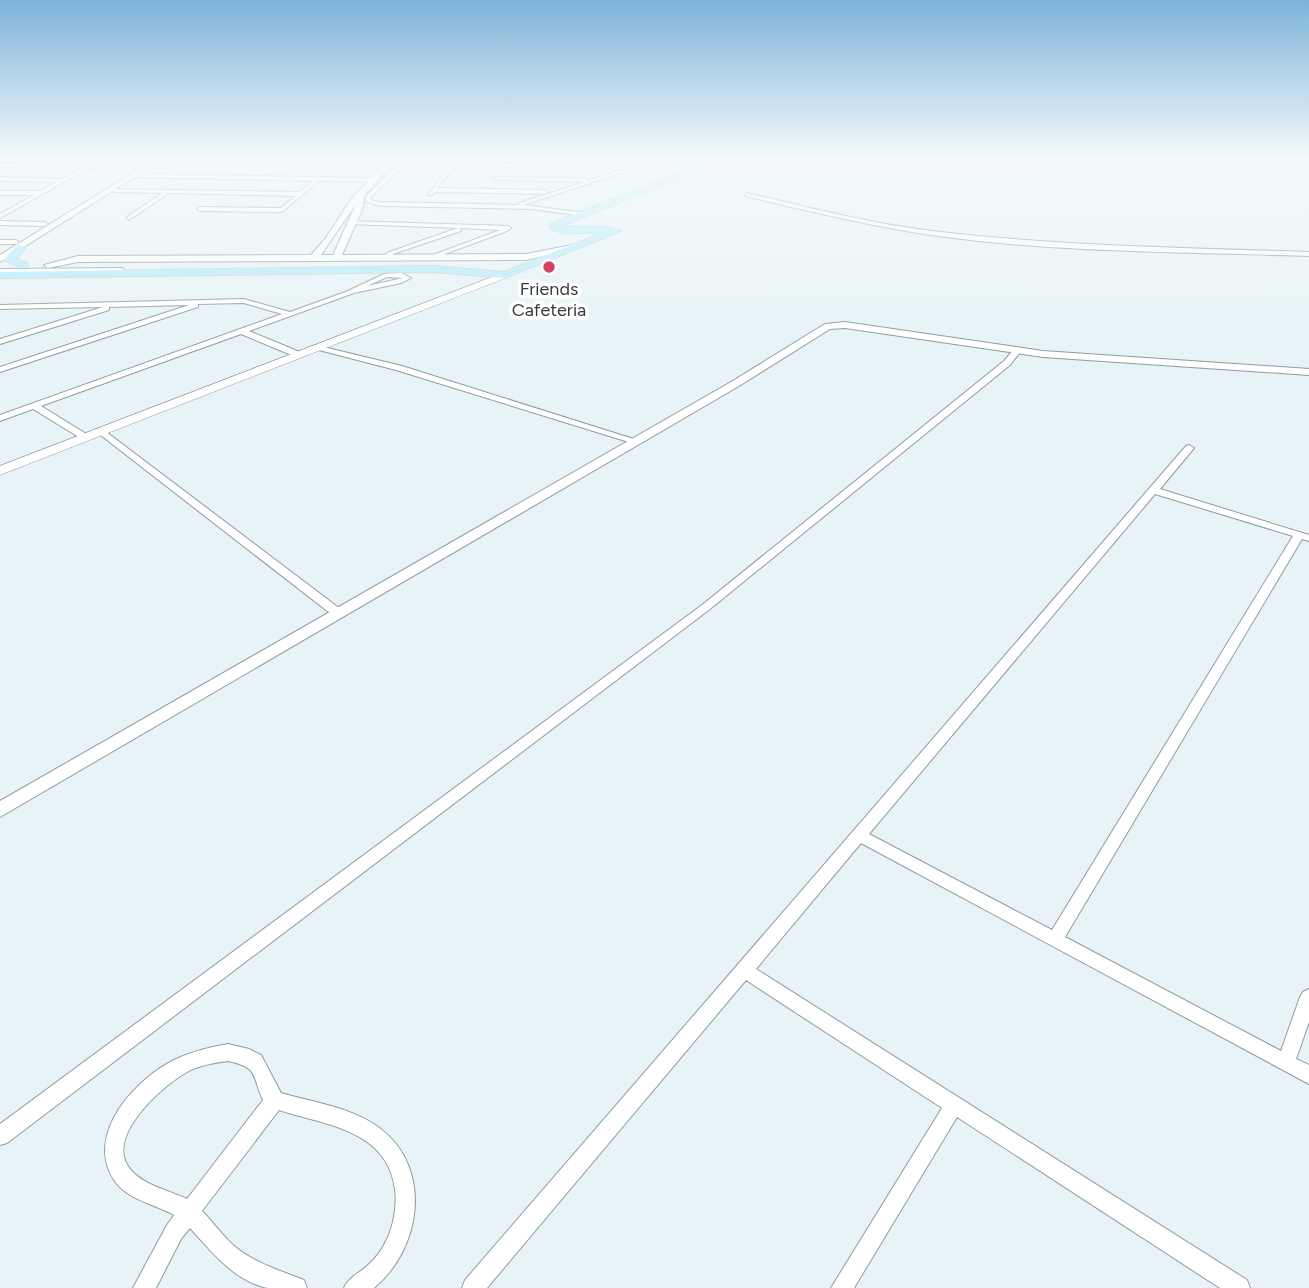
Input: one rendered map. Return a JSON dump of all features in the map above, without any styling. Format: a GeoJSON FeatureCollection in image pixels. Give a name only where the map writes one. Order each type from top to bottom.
{"type":"FeatureCollection","features":[{"type":"Feature","properties":{"kind":"main road"},"geometry":{"type":"LineString","coordinates":[[0,471],[611,234],[589,230],[562,230],[554,226],[574,218]]}},
{"type":"Feature","properties":{"kind":"main road"},"geometry":{"type":"LineString","coordinates":[[16,245],[9,260],[24,265]]}},
{"type":"Feature","properties":{"kind":"main road"},"geometry":{"type":"LineString","coordinates":[[391,258],[408,266],[470,273],[478,278],[474,287]]}},
{"type":"Feature","properties":{"kind":"main road"},"geometry":{"type":"LineString","coordinates":[[0,275],[186,272],[338,264],[374,272],[445,263],[508,265],[547,258]]}},
{"type":"Feature","properties":{"kind":"main road"},"geometry":{"type":"LineString","coordinates":[[279,265],[305,259]]}},
{"type":"Feature","properties":{"kind":"main road"},"geometry":{"type":"LineString","coordinates":[[219,260],[233,265]]}},
{"type":"Feature","properties":{"kind":"main road"},"geometry":{"type":"LineString","coordinates":[[445,263],[494,268],[507,274]]}},
{"type":"Feature","properties":{"kind":"main road"},"geometry":{"type":"LineString","coordinates":[[0,266],[408,266],[507,274]]}},
{"type":"Feature","properties":{"kind":"street"},"geometry":{"type":"LineString","coordinates":[[0,259],[56,218]]}},
{"type":"Feature","properties":{"kind":"street"},"geometry":{"type":"LineString","coordinates":[[0,251],[63,218]]}},
{"type":"Feature","properties":{"kind":"street"},"geometry":{"type":"LineString","coordinates":[[305,259],[320,254],[340,218]]}},
{"type":"Feature","properties":{"kind":"street"},"geometry":{"type":"LineString","coordinates":[[338,264],[337,255],[353,218]]}},
{"type":"Feature","properties":{"kind":"street"},"geometry":{"type":"LineString","coordinates":[[848,218],[883,226],[1003,240],[1220,253],[1309,254]]}},
{"type":"Feature","properties":{"kind":"street"},"geometry":{"type":"LineString","coordinates":[[0,223],[45,224]]}},
{"type":"Feature","properties":{"kind":"street"},"geometry":{"type":"LineString","coordinates":[[350,223],[508,228],[432,257]]}},
{"type":"Feature","properties":{"kind":"street"},"geometry":{"type":"LineString","coordinates":[[391,258],[388,256],[391,253],[469,227]]}},
{"type":"Feature","properties":{"kind":"street"},"geometry":{"type":"LineString","coordinates":[[327,242],[325,253],[329,254],[335,253],[343,241]]}},
{"type":"Feature","properties":{"kind":"street"},"geometry":{"type":"LineString","coordinates":[[0,242],[16,245]]}},
{"type":"Feature","properties":{"kind":"street"},"geometry":{"type":"LineString","coordinates":[[48,265],[78,259],[305,259],[338,264],[391,258],[532,256],[577,247]]}},
{"type":"Feature","properties":{"kind":"street"},"geometry":{"type":"LineString","coordinates":[[119,274],[319,273],[338,264]]}},
{"type":"Feature","properties":{"kind":"street"},"geometry":{"type":"LineString","coordinates":[[0,275],[186,272]]}},
{"type":"Feature","properties":{"kind":"street"},"geometry":{"type":"LineString","coordinates":[[0,418],[351,292],[375,285],[401,283],[408,278],[399,274],[374,272],[351,292]]}},
{"type":"Feature","properties":{"kind":"street"},"geometry":{"type":"LineString","coordinates":[[0,370],[184,310],[198,302]]}},
{"type":"Feature","properties":{"kind":"street"},"geometry":{"type":"LineString","coordinates":[[0,313],[4,307],[249,302],[290,314]]}},
{"type":"Feature","properties":{"kind":"street"},"geometry":{"type":"LineString","coordinates":[[0,342],[103,309],[111,304]]}},
{"type":"Feature","properties":{"kind":"street"},"geometry":{"type":"LineString","coordinates":[[0,810],[779,358],[828,326],[845,325],[1017,351],[1172,365],[1309,373]]}},
{"type":"Feature","properties":{"kind":"street"},"geometry":{"type":"LineString","coordinates":[[241,331],[299,355]]}},
{"type":"Feature","properties":{"kind":"street"},"geometry":{"type":"LineString","coordinates":[[318,347],[399,368],[635,441]]}},
{"type":"Feature","properties":{"kind":"street"},"geometry":{"type":"LineString","coordinates":[[0,1136],[706,607],[1007,363],[1017,351]]}},
{"type":"Feature","properties":{"kind":"street"},"geometry":{"type":"LineString","coordinates":[[34,406],[85,438]]}},
{"type":"Feature","properties":{"kind":"street"},"geometry":{"type":"LineString","coordinates":[[101,432],[339,614]]}},
{"type":"Feature","properties":{"kind":"street"},"geometry":{"type":"LineString","coordinates":[[473,1288],[1189,448]]}},
{"type":"Feature","properties":{"kind":"street"},"geometry":{"type":"LineString","coordinates":[[1056,938],[1304,536],[1153,490]]}},
{"type":"Feature","properties":{"kind":"street"},"geometry":{"type":"LineString","coordinates":[[859,835],[1309,1074]]}},
{"type":"Feature","properties":{"kind":"street"},"geometry":{"type":"LineString","coordinates":[[744,970],[1239,1288]]}},
{"type":"Feature","properties":{"kind":"street"},"geometry":{"type":"LineString","coordinates":[[1286,1062],[1309,997]]}},
{"type":"Feature","properties":{"kind":"street"},"geometry":{"type":"LineString","coordinates":[[296,1288],[246,1268],[224,1251],[188,1212],[124,1180],[115,1161],[116,1139],[125,1116],[143,1096],[186,1062],[220,1052],[243,1055],[261,1066],[268,1093],[275,1100],[346,1121],[385,1143],[398,1160],[406,1192],[402,1228],[393,1254],[375,1276],[355,1288]]}},
{"type":"Feature","properties":{"kind":"street"},"geometry":{"type":"LineString","coordinates":[[144,1288],[157,1260],[188,1212],[275,1100]]}},
{"type":"Feature","properties":{"kind":"street"},"geometry":{"type":"LineString","coordinates":[[842,1288],[954,1105]]}},
{"type":"Feature","properties":{"kind":"place","name":"Friends Cafeteria"},"geometry":{"type":"Point","coordinates":[549,267]}}]}
